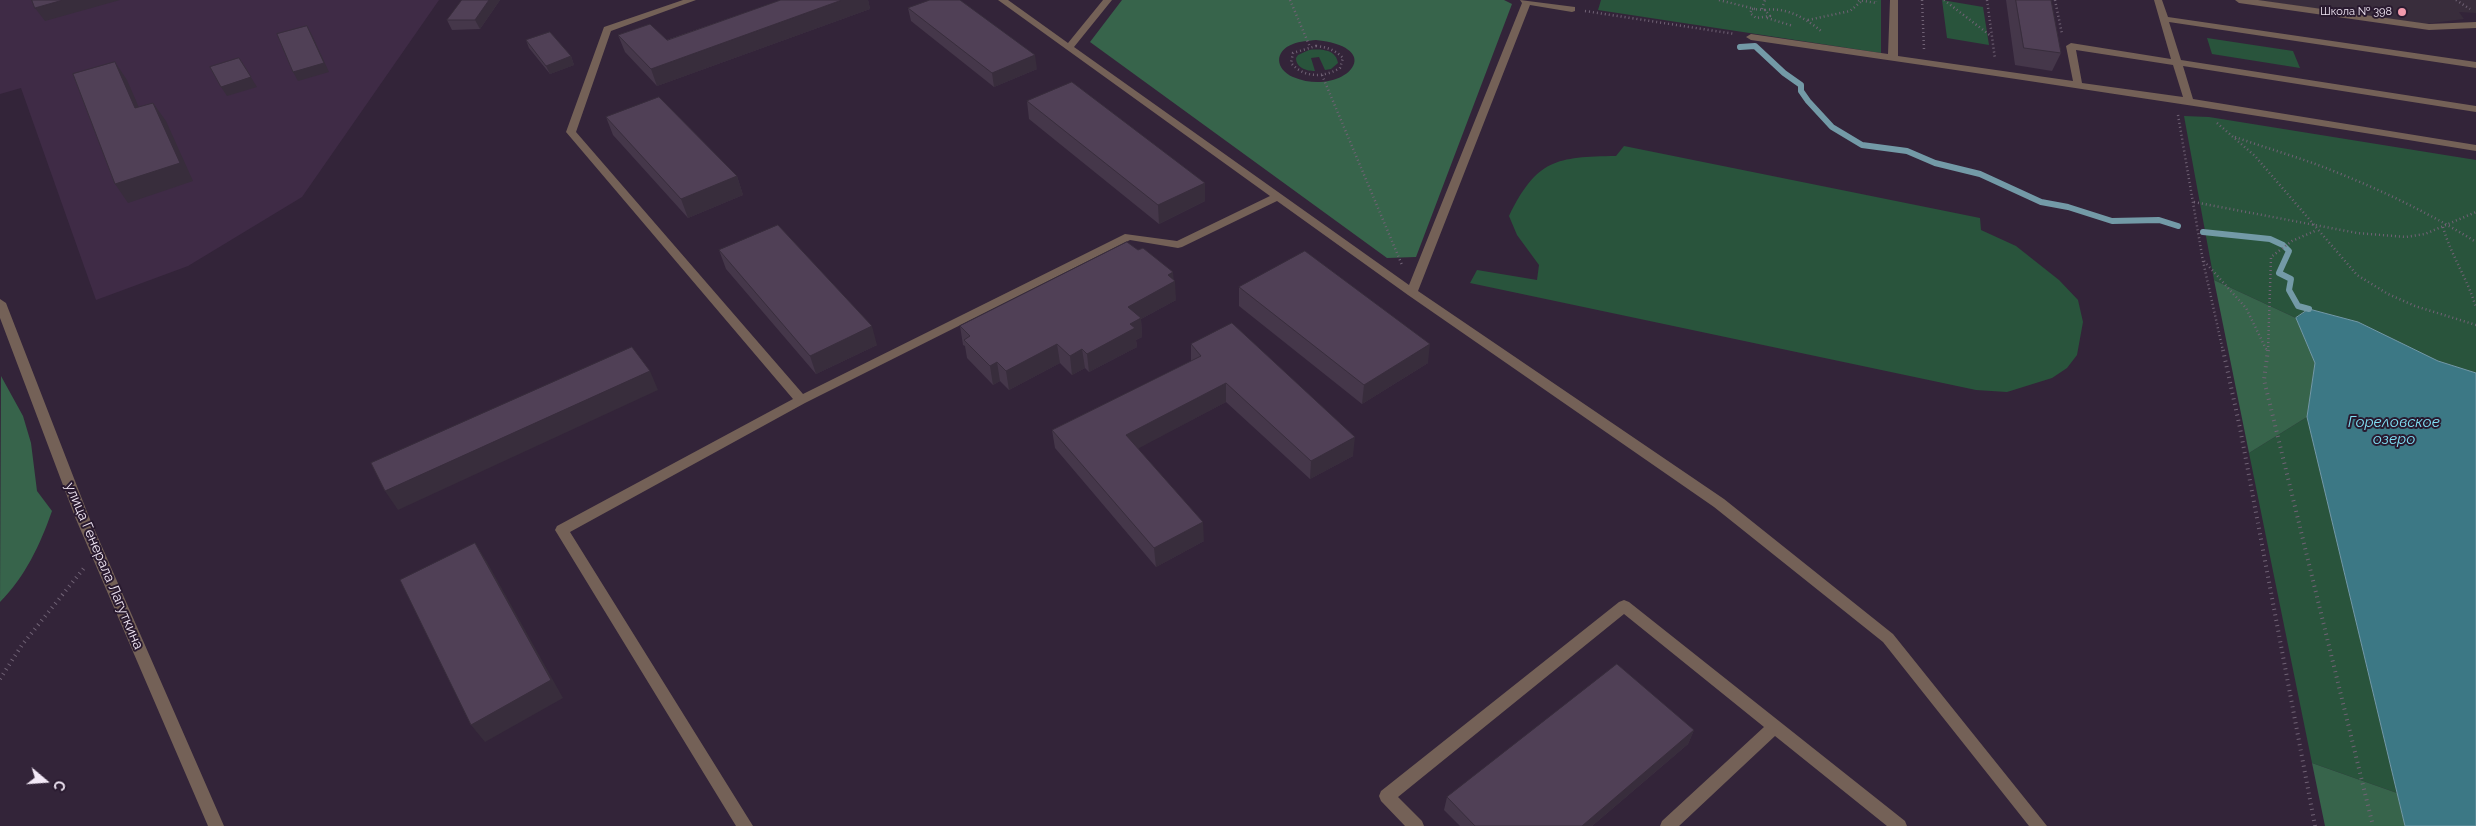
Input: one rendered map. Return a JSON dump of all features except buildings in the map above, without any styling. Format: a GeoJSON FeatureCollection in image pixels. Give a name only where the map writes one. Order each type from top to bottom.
{"type":"FeatureCollection","features":[{"type":"Feature","properties":{"kind":"street"},"geometry":{"type":"LineString","coordinates":[[692,0],[607,29],[571,132],[801,400]]}},
{"type":"Feature","properties":{"kind":"street"},"geometry":{"type":"LineString","coordinates":[[1002,0],[1070,46],[1412,292],[1719,502],[1888,638],[2039,826]]}},
{"type":"Feature","properties":{"kind":"street"},"geometry":{"type":"LineString","coordinates":[[1070,46],[1108,0]]}},
{"type":"Feature","properties":{"kind":"street"},"geometry":{"type":"LineString","coordinates":[[1893,59],[1894,0]]}},
{"type":"Feature","properties":{"kind":"street"},"geometry":{"type":"LineString","coordinates":[[2158,0],[2189,101]]}},
{"type":"Feature","properties":{"kind":"street"},"geometry":{"type":"LineString","coordinates":[[2239,0],[2429,27],[2476,25]]}},
{"type":"Feature","properties":{"kind":"street"},"geometry":{"type":"LineString","coordinates":[[1412,292],[1525,1],[1572,9]]}},
{"type":"Feature","properties":{"kind":"street"},"geometry":{"type":"LineString","coordinates":[[2164,19],[2476,65]]}},
{"type":"Feature","properties":{"kind":"street"},"geometry":{"type":"LineString","coordinates":[[1751,36],[1893,59],[2189,101],[2476,148]]}},
{"type":"Feature","properties":{"kind":"street"},"geometry":{"type":"LineString","coordinates":[[2078,85],[2071,46],[2476,109]]}},
{"type":"Feature","properties":{"kind":"street"},"geometry":{"type":"LineString","coordinates":[[745,826],[562,530],[801,400],[1129,236],[1178,245],[1279,196]]}},
{"type":"Feature","properties":{"kind":"street","name":"улица Генерала Лагуткина"},"geometry":{"type":"LineString","coordinates":[[0,303],[5,334],[216,826]]}},
{"type":"Feature","properties":{"kind":"street"},"geometry":{"type":"LineString","coordinates":[[1416,826],[1386,796],[1624,606],[1774,728],[1899,826]]}},
{"type":"Feature","properties":{"kind":"street"},"geometry":{"type":"LineString","coordinates":[[1668,826],[1774,728]]}},
{"type":"Feature","properties":{"kind":"path"},"geometry":{"type":"LineString","coordinates":[[1290,0],[1310,47]]}},
{"type":"Feature","properties":{"kind":"path"},"geometry":{"type":"LineString","coordinates":[[1719,0],[1755,9],[1788,12],[1807,20],[1847,52]]}},
{"type":"Feature","properties":{"kind":"path"},"geometry":{"type":"LineString","coordinates":[[1755,9],[1750,13],[1759,18],[1770,16],[1764,10],[1764,0]]}},
{"type":"Feature","properties":{"kind":"path"},"geometry":{"type":"LineString","coordinates":[[1858,0],[1876,3],[1876,0]]}},
{"type":"Feature","properties":{"kind":"path"},"geometry":{"type":"LineString","coordinates":[[1807,20],[1850,11],[1863,0]]}},
{"type":"Feature","properties":{"kind":"path"},"geometry":{"type":"LineString","coordinates":[[1944,0],[1992,36]]}},
{"type":"Feature","properties":{"kind":"path"},"geometry":{"type":"LineString","coordinates":[[1987,0],[1996,64]]}},
{"type":"Feature","properties":{"kind":"path"},"geometry":{"type":"LineString","coordinates":[[2055,0],[2063,36],[2071,46]]}},
{"type":"Feature","properties":{"kind":"path"},"geometry":{"type":"LineString","coordinates":[[2456,0],[2476,13]]}},
{"type":"Feature","properties":{"kind":"path"},"geometry":{"type":"LineString","coordinates":[[1572,9],[1751,36]]}},
{"type":"Feature","properties":{"kind":"path"},"geometry":{"type":"LineString","coordinates":[[1310,47],[1333,50],[1343,58],[1340,68],[1322,75],[1300,71],[1291,63],[1293,53],[1310,47]]}},
{"type":"Feature","properties":{"kind":"path"},"geometry":{"type":"LineString","coordinates":[[1322,75],[1396,248],[1412,292]]}},
{"type":"Feature","properties":{"kind":"path"},"geometry":{"type":"LineString","coordinates":[[2315,826],[2240,428],[2203,261],[2176,106],[2189,101],[2255,156],[2347,266],[2370,285],[2415,306],[2476,325]]}},
{"type":"Feature","properties":{"kind":"path"},"geometry":{"type":"LineString","coordinates":[[2232,136],[2351,178],[2449,224],[2476,242]]}},
{"type":"Feature","properties":{"kind":"path"},"geometry":{"type":"LineString","coordinates":[[2194,202],[2357,233],[2406,237],[2425,234],[2476,212]]}},
{"type":"Feature","properties":{"kind":"path"},"geometry":{"type":"LineString","coordinates":[[2443,226],[2449,248],[2469,284],[2476,308]]}},
{"type":"Feature","properties":{"kind":"path"},"geometry":{"type":"LineString","coordinates":[[2317,230],[2292,241],[2272,257],[2268,352],[2264,380],[2373,826]]}},
{"type":"Feature","properties":{"kind":"path"},"geometry":{"type":"LineString","coordinates":[[2203,261],[2246,308],[2268,352]]}},
{"type":"Feature","properties":{"kind":"path"},"geometry":{"type":"LineString","coordinates":[[0,679],[22,645],[97,551]]}},
{"type":"Feature","properties":{"kind":"shaded area"},"geometry":{"type":"Polygon","coordinates":[[[0,0],[439,0],[302,197],[188,266],[96,300],[21,88],[0,94],[0,0]]]}},
{"type":"Feature","properties":{"kind":"shaded area"},"geometry":{"type":"Polygon","coordinates":[[[1122,0],[1504,0],[1512,4],[1416,257],[1387,258],[1090,42],[1122,0]],[[1316,40],[1296,43],[1282,51],[1279,60],[1280,65],[1287,74],[1311,82],[1328,81],[1342,77],[1351,69],[1355,61],[1351,52],[1339,45],[1316,40]]]}},
{"type":"Feature","properties":{"kind":"shaded area"},"geometry":{"type":"Polygon","coordinates":[[[1601,0],[1881,0],[1881,53],[1598,10],[1601,0]]]}},
{"type":"Feature","properties":{"kind":"shaded area"},"geometry":{"type":"Polygon","coordinates":[[[1942,0],[1983,7],[1989,45],[1947,38],[1942,0]]]}},
{"type":"Feature","properties":{"kind":"shaded area","name":"Школа № 398"},"geometry":{"type":"Polygon","coordinates":[[[2256,0],[2476,0],[2476,13],[2459,12],[2464,19],[2425,24],[2256,0]]]}},
{"type":"Feature","properties":{"kind":"shaded area"},"geometry":{"type":"Polygon","coordinates":[[[2207,38],[2293,51],[2300,68],[2212,54],[2207,38]]]}},
{"type":"Feature","properties":{"kind":"shaded area"},"geometry":{"type":"Polygon","coordinates":[[[1309,50],[1331,52],[1337,58],[1338,63],[1331,69],[1325,70],[1319,57],[1311,58],[1315,71],[1302,68],[1296,61],[1296,58],[1298,55],[1309,50]]]}},
{"type":"Feature","properties":{"kind":"shaded area"},"geometry":{"type":"Polygon","coordinates":[[[2184,116],[2209,117],[2476,160],[2476,373],[2438,361],[2358,322],[2309,309],[2296,318],[2214,280],[2184,116]]]}},
{"type":"Feature","properties":{"kind":"shaded area"},"geometry":{"type":"Polygon","coordinates":[[[1624,146],[1980,218],[1981,230],[2016,246],[2059,280],[2078,300],[2083,322],[2077,355],[2067,368],[2052,378],[2007,392],[1976,390],[1470,283],[1477,270],[1537,280],[1539,265],[1517,235],[1509,216],[1519,197],[1539,172],[1550,165],[1563,160],[1616,156],[1624,146]]]}},
{"type":"Feature","properties":{"kind":"shaded area"},"geometry":{"type":"Polygon","coordinates":[[[2214,280],[2296,318],[2315,363],[2307,417],[2249,453],[2214,280]]]}},
{"type":"Feature","properties":{"kind":"shaded area"},"geometry":{"type":"Polygon","coordinates":[[[1,376],[23,416],[31,443],[37,491],[52,511],[31,560],[17,582],[0,602],[1,376]]]}},
{"type":"Feature","properties":{"kind":"shaded area"},"geometry":{"type":"Polygon","coordinates":[[[2307,417],[2397,793],[2312,763],[2249,453],[2307,417]]]}},
{"type":"Feature","properties":{"kind":"shaded area"},"geometry":{"type":"Polygon","coordinates":[[[2312,763],[2397,793],[2405,826],[2325,826],[2312,763]]]}},
{"type":"Feature","properties":{"kind":"water","name":"Гореловское озеро"},"geometry":{"type":"Polygon","coordinates":[[[2309,309],[2358,322],[2438,361],[2476,373],[2476,826],[2405,826],[2307,417],[2315,363],[2296,318],[2309,309]]]}},
{"type":"Feature","properties":{"kind":"waterway"},"geometry":{"type":"LineString","coordinates":[[1740,47],[1755,46],[1784,73],[1801,85],[1801,91],[1808,101],[1832,127],[1862,145],[1907,151],[1935,163],[1980,174],[2041,202],[2068,207],[2112,221],[2159,220],[2178,226]]}},
{"type":"Feature","properties":{"kind":"waterway"},"geometry":{"type":"LineString","coordinates":[[2203,232],[2270,239],[2283,245],[2289,251],[2279,273],[2291,279],[2289,290],[2298,306],[2309,309]]}},
{"type":"Feature","properties":{"kind":"place","name":"Школа № 398"},"geometry":{"type":"Point","coordinates":[2402,12]}}]}
